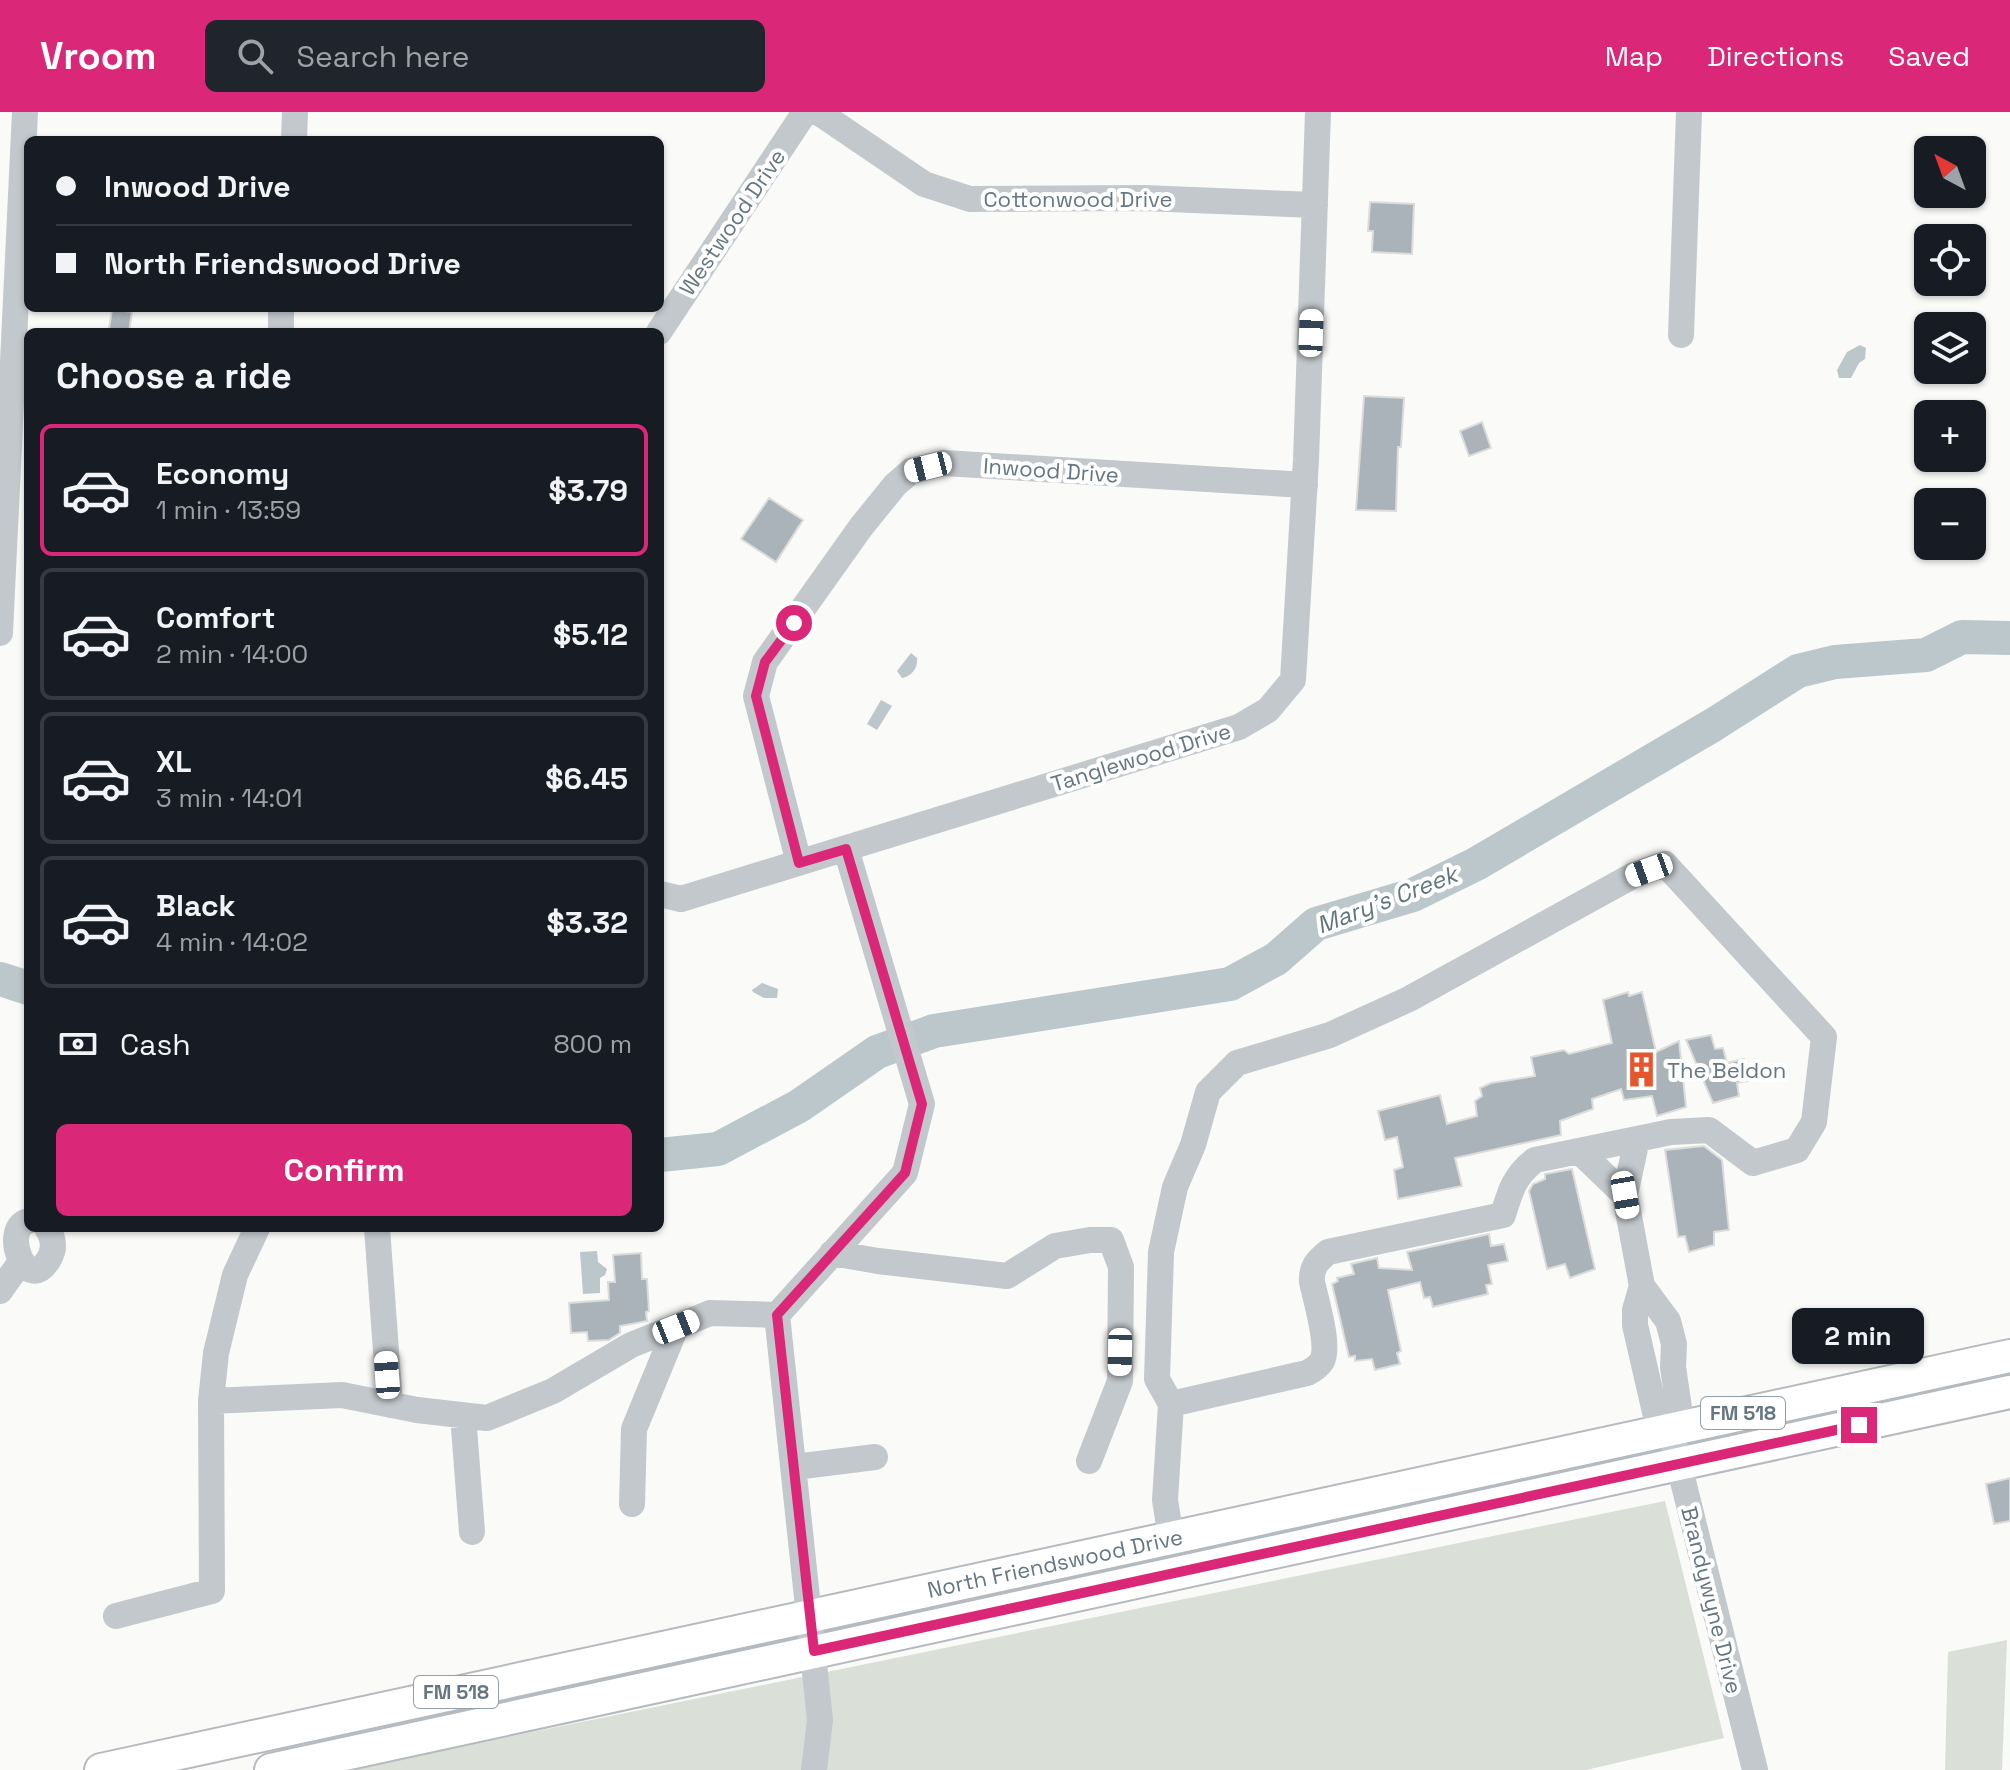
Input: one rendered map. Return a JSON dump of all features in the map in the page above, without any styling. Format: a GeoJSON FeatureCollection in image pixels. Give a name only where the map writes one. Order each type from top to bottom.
{"type":"FeatureCollection","features":[{"type":"Feature","properties":{"kind":"main road","name":"North Friendswood Drive"},"geometry":{"type":"LineString","coordinates":[[101,1770],[2010,1356]]}},
{"type":"Feature","properties":{"kind":"main road","name":"North Friendswood Drive"},"geometry":{"type":"LineString","coordinates":[[271,1770],[2010,1392]]}},
{"type":"Feature","properties":{"kind":"street"},"geometry":{"type":"LineString","coordinates":[[0,633],[7,322],[25,112]]}},
{"type":"Feature","properties":{"kind":"street"},"geometry":{"type":"LineString","coordinates":[[294,136],[295,112]]}},
{"type":"Feature","properties":{"kind":"street","name":"Westwood Drive"},"geometry":{"type":"LineString","coordinates":[[662,328],[805,112]]}},
{"type":"Feature","properties":{"kind":"street","name":"Cottonwood Drive"},"geometry":{"type":"LineString","coordinates":[[818,112],[924,184],[970,199],[1144,198],[1315,205]]}},
{"type":"Feature","properties":{"kind":"street","name":"Tanglewood Drive"},"geometry":{"type":"LineString","coordinates":[[664,895],[681,899],[846,849],[1239,727],[1268,710],[1293,680],[1305,485],[1318,112]]}},
{"type":"Feature","properties":{"kind":"street"},"geometry":{"type":"LineString","coordinates":[[1681,335],[1689,112]]}},
{"type":"Feature","properties":{"kind":"street","name":"Inwood Drive"},"geometry":{"type":"LineString","coordinates":[[799,863],[756,696],[765,662],[861,527],[895,485],[911,471],[944,463],[1305,485]]}},
{"type":"Feature","properties":{"kind":"street"},"geometry":{"type":"LineString","coordinates":[[814,1770],[820,1720],[777,1315],[905,1173],[922,1104],[846,849]]}},
{"type":"Feature","properties":{"kind":"street"},"geometry":{"type":"LineString","coordinates":[[1171,1404],[1307,1373],[1317,1367],[1324,1358],[1325,1346],[1311,1272],[1318,1260],[1328,1252],[1503,1215],[1512,1185],[1521,1171],[1535,1160],[1671,1132],[1709,1130],[1753,1163],[1797,1150],[1814,1122],[1824,1037],[1665,864],[1621,882],[1409,999],[1330,1035],[1237,1063],[1208,1092],[1193,1145],[1175,1187],[1161,1252],[1157,1379],[1171,1404],[1165,1500],[1171,1538]]}},
{"type":"Feature","properties":{"kind":"street"},"geometry":{"type":"LineString","coordinates":[[1637,1139],[1625,1195],[1642,1286],[1668,1321],[1674,1344],[1673,1367],[1679,1408],[1670,1429]]}},
{"type":"Feature","properties":{"kind":"street"},"geometry":{"type":"LineString","coordinates":[[1579,1151],[1625,1195]]}},
{"type":"Feature","properties":{"kind":"street"},"geometry":{"type":"LineString","coordinates":[[24,1222],[15,1225],[5,1238],[6,1254],[17,1267],[32,1269],[46,1263],[53,1249],[49,1232]]}},
{"type":"Feature","properties":{"kind":"street"},"geometry":{"type":"LineString","coordinates":[[116,1616],[212,1591],[211,1401],[216,1353],[235,1275],[255,1232]]}},
{"type":"Feature","properties":{"kind":"street"},"geometry":{"type":"LineString","coordinates":[[377,1232],[390,1405]]}},
{"type":"Feature","properties":{"kind":"street"},"geometry":{"type":"LineString","coordinates":[[832,1253],[1007,1276],[1055,1246],[1111,1240],[1121,1267],[1120,1381],[1089,1461]]}},
{"type":"Feature","properties":{"kind":"street"},"geometry":{"type":"LineString","coordinates":[[0,1291],[17,1267]]}},
{"type":"Feature","properties":{"kind":"street"},"geometry":{"type":"LineString","coordinates":[[211,1401],[342,1395],[487,1418],[553,1391],[631,1345],[710,1313],[777,1315]]}},
{"type":"Feature","properties":{"kind":"street"},"geometry":{"type":"LineString","coordinates":[[632,1504],[634,1429],[676,1327]]}},
{"type":"Feature","properties":{"kind":"street"},"geometry":{"type":"LineString","coordinates":[[463,1415],[472,1532]]}},
{"type":"Feature","properties":{"kind":"street","name":"Brandywyne Drive"},"geometry":{"type":"LineString","coordinates":[[1670,1429],[1755,1770]]}},
{"type":"Feature","properties":{"kind":"street"},"geometry":{"type":"LineString","coordinates":[[795,1467],[875,1457]]}},
{"type":"Feature","properties":{"kind":"shaded area"},"geometry":{"type":"Polygon","coordinates":[[[1860,345],[1866,348],[1865,359],[1859,363],[1851,378],[1839,378],[1837,370],[1847,352],[1860,345]]]}},
{"type":"Feature","properties":{"kind":"shaded area"},"geometry":{"type":"Polygon","coordinates":[[[911,653],[917,658],[915,668],[902,678],[897,671],[911,653]]]}},
{"type":"Feature","properties":{"kind":"shaded area"},"geometry":{"type":"Polygon","coordinates":[[[881,700],[892,706],[877,730],[867,724],[881,700]]]}},
{"type":"Feature","properties":{"kind":"shaded area"},"geometry":{"type":"Polygon","coordinates":[[[762,983],[778,989],[777,998],[764,998],[753,992],[762,983]]]}},
{"type":"Feature","properties":{"kind":"shaded area"},"geometry":{"type":"Polygon","coordinates":[[[597,1251],[598,1262],[607,1269],[600,1278],[600,1293],[583,1294],[580,1252],[597,1251]]]}},
{"type":"Feature","properties":{"kind":"shaded area"},"geometry":{"type":"Polygon","coordinates":[[[1665,1501],[1724,1738],[1586,1770],[346,1770],[1665,1501]]]}},
{"type":"Feature","properties":{"kind":"shaded area"},"geometry":{"type":"Polygon","coordinates":[[[2007,1640],[2002,1770],[1945,1770],[1948,1652],[2007,1640]]]}},
{"type":"Feature","properties":{"kind":"building"},"geometry":{"type":"Polygon","coordinates":[[[1370,202],[1414,204],[1412,254],[1372,252],[1373,231],[1368,231],[1370,202]]]}},
{"type":"Feature","properties":{"kind":"building"},"geometry":{"type":"Polygon","coordinates":[[[112,312],[132,312],[130,328],[109,328],[112,312]]]}},
{"type":"Feature","properties":{"kind":"building"},"geometry":{"type":"Polygon","coordinates":[[[1364,396],[1404,398],[1401,447],[1398,447],[1396,511],[1356,510],[1364,396]]]}},
{"type":"Feature","properties":{"kind":"building"},"geometry":{"type":"Polygon","coordinates":[[[1482,422],[1491,448],[1469,456],[1460,431],[1482,422]]]}},
{"type":"Feature","properties":{"kind":"building"},"geometry":{"type":"Polygon","coordinates":[[[769,498],[803,520],[776,562],[741,539],[769,498]]]}},
{"type":"Feature","properties":{"kind":"building","name":"The Beldon"},"geometry":{"type":"Polygon","coordinates":[[[1628,992],[1629,996],[1642,992],[1656,1052],[1679,1041],[1686,1107],[1657,1116],[1652,1096],[1624,1100],[1621,1089],[1592,1099],[1593,1109],[1560,1121],[1561,1135],[1455,1158],[1462,1186],[1398,1199],[1394,1170],[1403,1167],[1397,1137],[1385,1140],[1378,1111],[1440,1095],[1447,1124],[1477,1116],[1475,1101],[1482,1096],[1480,1088],[1491,1083],[1535,1076],[1531,1057],[1564,1050],[1569,1054],[1612,1043],[1603,1000],[1628,992]]]}},
{"type":"Feature","properties":{"kind":"building"},"geometry":{"type":"Polygon","coordinates":[[[1711,1035],[1715,1049],[1723,1048],[1727,1063],[1744,1059],[1752,1080],[1737,1083],[1739,1096],[1713,1103],[1686,1040],[1711,1035]]]}},
{"type":"Feature","properties":{"kind":"building","name":"The Beldon"},"geometry":{"type":"Polygon","coordinates":[[[1704,1146],[1722,1160],[1729,1230],[1714,1232],[1714,1245],[1689,1252],[1685,1236],[1678,1237],[1665,1150],[1704,1146]]]}},
{"type":"Feature","properties":{"kind":"building"},"geometry":{"type":"Polygon","coordinates":[[[1572,1169],[1595,1269],[1570,1278],[1565,1264],[1547,1269],[1529,1191],[1533,1184],[1545,1179],[1545,1174],[1572,1169]]]}},
{"type":"Feature","properties":{"kind":"building"},"geometry":{"type":"Polygon","coordinates":[[[1489,1234],[1491,1246],[1504,1244],[1508,1261],[1488,1265],[1492,1284],[1486,1285],[1488,1294],[1433,1307],[1430,1297],[1424,1298],[1420,1282],[1388,1290],[1401,1351],[1397,1353],[1400,1364],[1375,1370],[1372,1359],[1355,1361],[1355,1356],[1349,1357],[1332,1284],[1338,1281],[1337,1278],[1354,1274],[1351,1264],[1377,1258],[1379,1268],[1412,1270],[1407,1252],[1489,1234]]]}},
{"type":"Feature","properties":{"kind":"building"},"geometry":{"type":"Polygon","coordinates":[[[641,1253],[642,1279],[647,1279],[647,1321],[620,1326],[620,1333],[609,1340],[588,1341],[587,1332],[571,1333],[569,1303],[609,1300],[608,1282],[615,1282],[613,1255],[641,1253]]]}},
{"type":"Feature","properties":{"kind":"building"},"geometry":{"type":"Polygon","coordinates":[[[2010,1478],[2010,1521],[1994,1524],[1986,1484],[2010,1478]]]}},
{"type":"Feature","properties":{"kind":"waterway","name":"Mary's Creek"},"geometry":{"type":"LineString","coordinates":[[664,1155],[718,1149],[799,1106],[877,1052],[934,1031],[1230,984],[1276,959],[1316,924],[1413,895],[1476,864],[1713,725],[1798,671],[1835,662],[1926,655],[1962,637],[2010,638]]}},
{"type":"Feature","properties":{"kind":"waterway","name":"Mary's Creek"},"geometry":{"type":"LineString","coordinates":[[0,979],[24,987]]}},
{"type":"Feature","properties":{"kind":"place","name":"The Beldon"},"geometry":{"type":"Point","coordinates":[1641,1070]}},
{"type":"Feature","properties":{"kind":"route"},"geometry":{"type":"LineString","coordinates":[[794,623],[765,662],[756,696],[799,863],[846,849],[922,1104],[905,1173],[777,1315],[814,1651],[1859,1425]]}}]}
